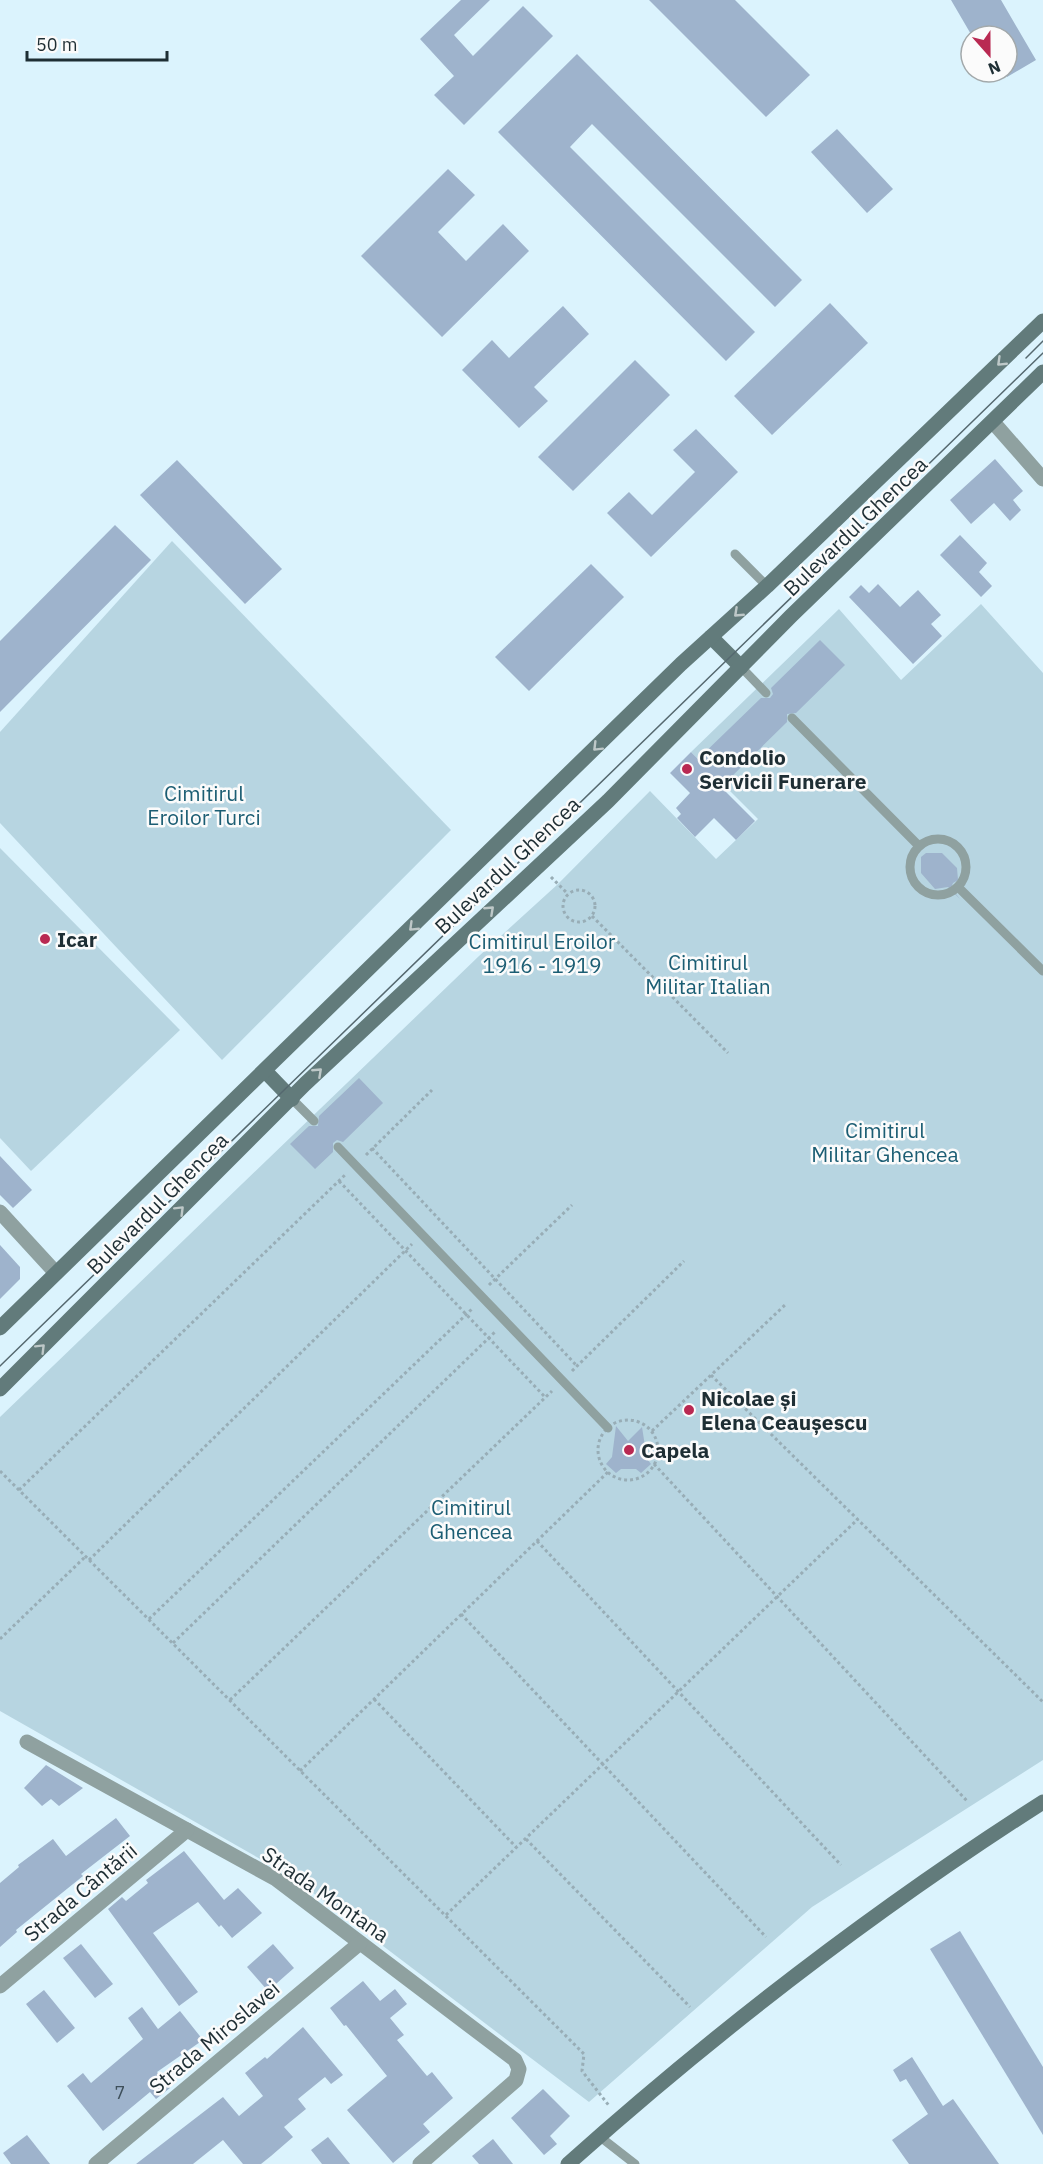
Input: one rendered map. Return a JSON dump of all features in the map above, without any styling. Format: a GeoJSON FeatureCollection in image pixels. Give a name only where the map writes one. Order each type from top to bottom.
{"type":"FeatureCollection","features":[{"type":"Feature","properties":{"kind":"main road","name":"Bulevardul Ghencea"},"geometry":{"type":"LineString","coordinates":[[0,1328],[681,664],[767,586],[1043,321]]}},
{"type":"Feature","properties":{"kind":"main road","name":"Bulevardul Ghencea"},"geometry":{"type":"LineString","coordinates":[[0,1389],[292,1099],[608,801],[741,667],[1043,372]]}},
{"type":"Feature","properties":{"kind":"main road"},"geometry":{"type":"LineString","coordinates":[[711,637],[741,667]]}},
{"type":"Feature","properties":{"kind":"main road"},"geometry":{"type":"LineString","coordinates":[[265,1071],[292,1099]]}},
{"type":"Feature","properties":{"kind":"main road"},"geometry":{"type":"LineString","coordinates":[[568,2164],[618,2117],[863,1923],[1043,1802]]}},
{"type":"Feature","properties":{"kind":"street"},"geometry":{"type":"LineString","coordinates":[[993,422],[1043,479]]}},
{"type":"Feature","properties":{"kind":"street"},"geometry":{"type":"LineString","coordinates":[[0,1212],[56,1273]]}},
{"type":"Feature","properties":{"kind":"street","name":"Strada Montana"},"geometry":{"type":"LineString","coordinates":[[27,1742],[276,1879],[515,2060],[519,2069],[516,2080],[420,2164]]}},
{"type":"Feature","properties":{"kind":"street","name":"Strada Cântării"},"geometry":{"type":"LineString","coordinates":[[0,1986],[187,1830]]}},
{"type":"Feature","properties":{"kind":"street","name":"Strada Miroslavei"},"geometry":{"type":"LineString","coordinates":[[96,2164],[360,1943]]}},
{"type":"Feature","properties":{"kind":"lane"},"geometry":{"type":"LineString","coordinates":[[735,554],[767,586]]}},
{"type":"Feature","properties":{"kind":"lane"},"geometry":{"type":"LineString","coordinates":[[741,667],[766,693]]}},
{"type":"Feature","properties":{"kind":"lane"},"geometry":{"type":"LineString","coordinates":[[792,718],[919,846]]}},
{"type":"Feature","properties":{"kind":"lane"},"geometry":{"type":"LineString","coordinates":[[927,840],[946,840],[962,851],[966,870],[957,887],[940,895],[921,890],[910,873],[913,854],[919,846],[927,840]]}},
{"type":"Feature","properties":{"kind":"lane"},"geometry":{"type":"LineString","coordinates":[[957,887],[1043,971]]}},
{"type":"Feature","properties":{"kind":"lane"},"geometry":{"type":"LineString","coordinates":[[292,1099],[314,1121]]}},
{"type":"Feature","properties":{"kind":"lane"},"geometry":{"type":"LineString","coordinates":[[338,1147],[608,1428]]}},
{"type":"Feature","properties":{"kind":"lane"},"geometry":{"type":"LineString","coordinates":[[599,2136],[635,2164]]}},
{"type":"Feature","properties":{"kind":"path"},"geometry":{"type":"LineString","coordinates":[[546,872],[568,894]]}},
{"type":"Feature","properties":{"kind":"path"},"geometry":{"type":"LineString","coordinates":[[583,890],[592,895],[596,905],[592,916],[584,922],[568,918],[563,903],[568,894],[583,890]]}},
{"type":"Feature","properties":{"kind":"path"},"geometry":{"type":"LineString","coordinates":[[592,916],[728,1053]]}},
{"type":"Feature","properties":{"kind":"path"},"geometry":{"type":"LineString","coordinates":[[19,1490],[432,1090]]}},
{"type":"Feature","properties":{"kind":"path"},"geometry":{"type":"LineString","coordinates":[[372,1149],[577,1366]]}},
{"type":"Feature","properties":{"kind":"path"},"geometry":{"type":"LineString","coordinates":[[339,1181],[546,1397]]}},
{"type":"Feature","properties":{"kind":"path"},"geometry":{"type":"LineString","coordinates":[[149,1619],[466,1315],[495,1279],[572,1205]]}},
{"type":"Feature","properties":{"kind":"path"},"geometry":{"type":"LineString","coordinates":[[89,1560],[422,1234]]}},
{"type":"Feature","properties":{"kind":"path"},"geometry":{"type":"LineString","coordinates":[[230,1700],[546,1397],[684,1261]]}},
{"type":"Feature","properties":{"kind":"path"},"geometry":{"type":"LineString","coordinates":[[652,1431],[784,1305]]}},
{"type":"Feature","properties":{"kind":"path"},"geometry":{"type":"LineString","coordinates":[[173,1643],[506,1322]]}},
{"type":"Feature","properties":{"kind":"path"},"geometry":{"type":"LineString","coordinates":[[711,1375],[1043,1702]]}},
{"type":"Feature","properties":{"kind":"path"},"geometry":{"type":"LineString","coordinates":[[635,1420],[652,1431],[658,1449],[654,1464],[645,1475],[636,1479],[616,1477],[608,1472],[598,1455],[602,1436],[608,1428],[616,1422],[635,1420]]}},
{"type":"Feature","properties":{"kind":"path"},"geometry":{"type":"LineString","coordinates":[[654,1464],[968,1801]]}},
{"type":"Feature","properties":{"kind":"path"},"geometry":{"type":"LineString","coordinates":[[300,1771],[608,1472]]}},
{"type":"Feature","properties":{"kind":"path"},"geometry":{"type":"LineString","coordinates":[[1,1474],[86,1556],[584,2054],[582,2071],[618,2117]]}},
{"type":"Feature","properties":{"kind":"path"},"geometry":{"type":"LineString","coordinates":[[446,1916],[858,1519]]}},
{"type":"Feature","properties":{"kind":"path"},"geometry":{"type":"LineString","coordinates":[[537,1541],[841,1865]]}},
{"type":"Feature","properties":{"kind":"path"},"geometry":{"type":"LineString","coordinates":[[0,1639],[86,1556]]}},
{"type":"Feature","properties":{"kind":"path"},"geometry":{"type":"LineString","coordinates":[[461,1614],[766,1937]]}},
{"type":"Feature","properties":{"kind":"path"},"geometry":{"type":"LineString","coordinates":[[374,1699],[516,1848]]}},
{"type":"Feature","properties":{"kind":"path"},"geometry":{"type":"LineString","coordinates":[[526,1839],[690,2007]]}},
{"type":"Feature","properties":{"kind":"green space","name":"Cimitirul Eroilor Turci"},"geometry":{"type":"Polygon","coordinates":[[[172,541],[451,830],[222,1060],[0,823],[0,732],[172,541]]]}},
{"type":"Feature","properties":{"kind":"green space","name":"Cimitirul Ghencea"},"geometry":{"type":"Polygon","coordinates":[[[981,604],[1043,673],[1043,1760],[812,1907],[589,2102],[292,1877],[0,1711],[0,1417],[479,956],[558,884],[650,791],[716,859],[758,819],[691,752],[839,609],[901,680],[981,604]]]}},
{"type":"Feature","properties":{"kind":"green space","name":"Icar"},"geometry":{"type":"Polygon","coordinates":[[[0,848],[180,1030],[31,1171],[0,1138],[0,848]]]}},
{"type":"Feature","properties":{"kind":"building"},"geometry":{"type":"Polygon","coordinates":[[[461,0],[490,0],[454,35],[473,56],[523,6],[553,36],[464,125],[434,95],[454,76],[420,39],[461,0]]]}},
{"type":"Feature","properties":{"kind":"building"},"geometry":{"type":"Polygon","coordinates":[[[649,0],[735,0],[810,75],[766,117],[649,0]]]}},
{"type":"Feature","properties":{"kind":"building"},"geometry":{"type":"Polygon","coordinates":[[[951,0],[1001,0],[1015,24],[965,24],[951,0]]]}},
{"type":"Feature","properties":{"kind":"building"},"geometry":{"type":"Polygon","coordinates":[[[1019,31],[1036,60],[1019,70],[1019,31]]]}},
{"type":"Feature","properties":{"kind":"building"},"geometry":{"type":"Polygon","coordinates":[[[577,54],[802,280],[775,307],[592,124],[570,147],[755,332],[726,361],[498,132],[577,54]]]}},
{"type":"Feature","properties":{"kind":"building"},"geometry":{"type":"Polygon","coordinates":[[[837,129],[893,189],[867,213],[811,152],[837,129]]]}},
{"type":"Feature","properties":{"kind":"building"},"geometry":{"type":"Polygon","coordinates":[[[448,169],[475,195],[438,232],[466,261],[503,224],[529,251],[442,337],[361,256],[448,169]]]}},
{"type":"Feature","properties":{"kind":"building"},"geometry":{"type":"Polygon","coordinates":[[[830,303],[868,343],[772,435],[734,396],[830,303]]]}},
{"type":"Feature","properties":{"kind":"building"},"geometry":{"type":"Polygon","coordinates":[[[563,306],[589,334],[534,387],[548,401],[519,428],[462,370],[492,340],[509,358],[563,306]]]}},
{"type":"Feature","properties":{"kind":"building"},"geometry":{"type":"Polygon","coordinates":[[[635,360],[670,395],[573,491],[538,457],[635,360]]]}},
{"type":"Feature","properties":{"kind":"building"},"geometry":{"type":"Polygon","coordinates":[[[696,429],[738,472],[651,557],[607,513],[629,492],[652,515],[695,472],[673,450],[696,429]]]}},
{"type":"Feature","properties":{"kind":"building"},"geometry":{"type":"Polygon","coordinates":[[[995,459],[1023,491],[1013,500],[1021,510],[1010,521],[994,503],[971,524],[950,500],[995,459]]]}},
{"type":"Feature","properties":{"kind":"building"},"geometry":{"type":"Polygon","coordinates":[[[177,460],[282,569],[245,604],[140,495],[177,460]]]}},
{"type":"Feature","properties":{"kind":"building"},"geometry":{"type":"Polygon","coordinates":[[[115,525],[151,560],[0,712],[0,641],[115,525]]]}},
{"type":"Feature","properties":{"kind":"building"},"geometry":{"type":"Polygon","coordinates":[[[960,535],[987,563],[979,572],[992,586],[981,597],[940,555],[960,535]]]}},
{"type":"Feature","properties":{"kind":"building"},"geometry":{"type":"Polygon","coordinates":[[[591,564],[624,597],[529,691],[495,657],[591,564]]]}},
{"type":"Feature","properties":{"kind":"building"},"geometry":{"type":"Polygon","coordinates":[[[878,584],[900,607],[918,590],[941,615],[931,624],[942,636],[913,664],[849,597],[861,585],[869,593],[878,584]]]}},
{"type":"Feature","properties":{"kind":"building"},"geometry":{"type":"Polygon","coordinates":[[[820,640],[845,665],[796,713],[787,714],[787,722],[721,787],[755,821],[736,840],[714,818],[695,837],[677,818],[681,814],[676,808],[690,793],[670,773],[691,752],[698,759],[761,698],[770,698],[773,694],[771,688],[820,640]]]}},
{"type":"Feature","properties":{"kind":"building"},"geometry":{"type":"Polygon","coordinates":[[[926,853],[942,853],[957,868],[958,880],[951,888],[960,899],[948,887],[935,889],[921,873],[921,857],[926,853]]]}},
{"type":"Feature","properties":{"kind":"building"},"geometry":{"type":"Polygon","coordinates":[[[359,1078],[383,1103],[343,1142],[337,1140],[333,1143],[333,1152],[315,1169],[290,1144],[309,1126],[318,1126],[319,1116],[359,1078]]]}},
{"type":"Feature","properties":{"kind":"building"},"geometry":{"type":"Polygon","coordinates":[[[0,1156],[32,1190],[13,1208],[0,1195],[0,1156]]]}},
{"type":"Feature","properties":{"kind":"building"},"geometry":{"type":"Polygon","coordinates":[[[0,1245],[20,1267],[20,1279],[0,1299],[0,1245]]]}},
{"type":"Feature","properties":{"kind":"building","name":"Capela"},"geometry":{"type":"Polygon","coordinates":[[[616,1426],[628,1441],[642,1427],[647,1459],[651,1464],[641,1473],[636,1469],[621,1469],[616,1473],[606,1464],[612,1457],[616,1426]]]}},
{"type":"Feature","properties":{"kind":"building"},"geometry":{"type":"Polygon","coordinates":[[[46,1765],[83,1788],[59,1806],[51,1799],[42,1806],[24,1788],[46,1765]]]}},
{"type":"Feature","properties":{"kind":"building"},"geometry":{"type":"Polygon","coordinates":[[[116,1818],[130,1836],[81,1874],[83,1876],[16,1930],[17,1932],[0,1947],[0,1883],[19,1867],[18,1865],[53,1839],[66,1856],[116,1818]]]}},
{"type":"Feature","properties":{"kind":"building"},"geometry":{"type":"Polygon","coordinates":[[[184,1851],[224,1900],[238,1888],[262,1913],[232,1938],[221,1925],[219,1927],[198,1902],[153,1933],[198,1992],[179,2006],[108,1909],[122,1897],[126,1901],[148,1883],[146,1880],[184,1851]]]}},
{"type":"Feature","properties":{"kind":"building"},"geometry":{"type":"Polygon","coordinates":[[[960,1931],[1043,2067],[1043,2135],[930,1949],[960,1931]]]}},
{"type":"Feature","properties":{"kind":"building"},"geometry":{"type":"Polygon","coordinates":[[[81,1944],[113,1984],[95,1998],[63,1958],[81,1944]]]}},
{"type":"Feature","properties":{"kind":"building"},"geometry":{"type":"Polygon","coordinates":[[[273,1944],[294,1968],[268,1991],[247,1967],[273,1944]]]}},
{"type":"Feature","properties":{"kind":"building"},"geometry":{"type":"Polygon","coordinates":[[[363,1981],[380,2001],[395,1989],[407,2004],[390,2018],[404,2035],[397,2040],[427,2076],[432,2072],[453,2098],[423,2124],[430,2132],[393,2163],[347,2110],[387,2076],[330,2008],[363,1981]]]}},
{"type":"Feature","properties":{"kind":"building"},"geometry":{"type":"Polygon","coordinates":[[[44,1990],[75,2028],[57,2043],[26,2004],[44,1990]]]}},
{"type":"Feature","properties":{"kind":"building"},"geometry":{"type":"Polygon","coordinates":[[[142,2007],[158,2029],[180,2011],[203,2040],[157,2072],[170,2088],[156,2099],[150,2092],[103,2131],[67,2086],[83,2073],[91,2083],[143,2039],[128,2018],[142,2007]]]}},
{"type":"Feature","properties":{"kind":"building"},"geometry":{"type":"Polygon","coordinates":[[[303,2027],[343,2075],[331,2084],[325,2077],[298,2099],[306,2109],[284,2127],[293,2137],[271,2156],[261,2164],[243,2164],[223,2140],[193,2164],[136,2164],[223,2097],[239,2116],[263,2096],[245,2073],[265,2057],[267,2059],[303,2027]]]}},
{"type":"Feature","properties":{"kind":"building"},"geometry":{"type":"Polygon","coordinates":[[[912,2057],[943,2106],[953,2099],[999,2164],[909,2164],[892,2140],[928,2114],[906,2079],[900,2082],[893,2070],[912,2057]]]}},
{"type":"Feature","properties":{"kind":"building"},"geometry":{"type":"Polygon","coordinates":[[[543,2089],[570,2116],[550,2136],[557,2144],[544,2155],[511,2118],[543,2089]]]}},
{"type":"Feature","properties":{"kind":"building"},"geometry":{"type":"Polygon","coordinates":[[[27,2135],[50,2164],[11,2164],[3,2153],[27,2135]]]}},
{"type":"Feature","properties":{"kind":"building"},"geometry":{"type":"Polygon","coordinates":[[[328,2137],[350,2164],[322,2164],[311,2150],[328,2137]]]}},
{"type":"Feature","properties":{"kind":"building"},"geometry":{"type":"Polygon","coordinates":[[[493,2139],[513,2164],[479,2164],[472,2156],[493,2139]]]}},
{"type":"Feature","properties":{"kind":"tram line"},"geometry":{"type":"LineString","coordinates":[[1026,358],[1043,341]]}},
{"type":"Feature","properties":{"kind":"tram line"},"geometry":{"type":"LineString","coordinates":[[0,1366],[1043,353]]}},
{"type":"Feature","properties":{"kind":"place","name":"Condolio Servicii Funerare"},"geometry":{"type":"Point","coordinates":[687,769]}},
{"type":"Feature","properties":{"kind":"place","name":"Icar"},"geometry":{"type":"Point","coordinates":[45,939]}},
{"type":"Feature","properties":{"kind":"place","name":"Nicolae și Elena Ceaușescu"},"geometry":{"type":"Point","coordinates":[689,1410]}},
{"type":"Feature","properties":{"kind":"place","name":"Capela"},"geometry":{"type":"Point","coordinates":[629,1450]}},
{"type":"Feature","properties":{"kind":"park label","name":"Cimitirul Eroilor 1916 - 1919"},"geometry":{"type":"Point","coordinates":[542,953]}},
{"type":"Feature","properties":{"kind":"park label","name":"Cimitirul Militar Italian"},"geometry":{"type":"Point","coordinates":[708,974]}},
{"type":"Feature","properties":{"kind":"park label","name":"Cimitirul Militar Ghencea"},"geometry":{"type":"Point","coordinates":[885,1142]}}]}
